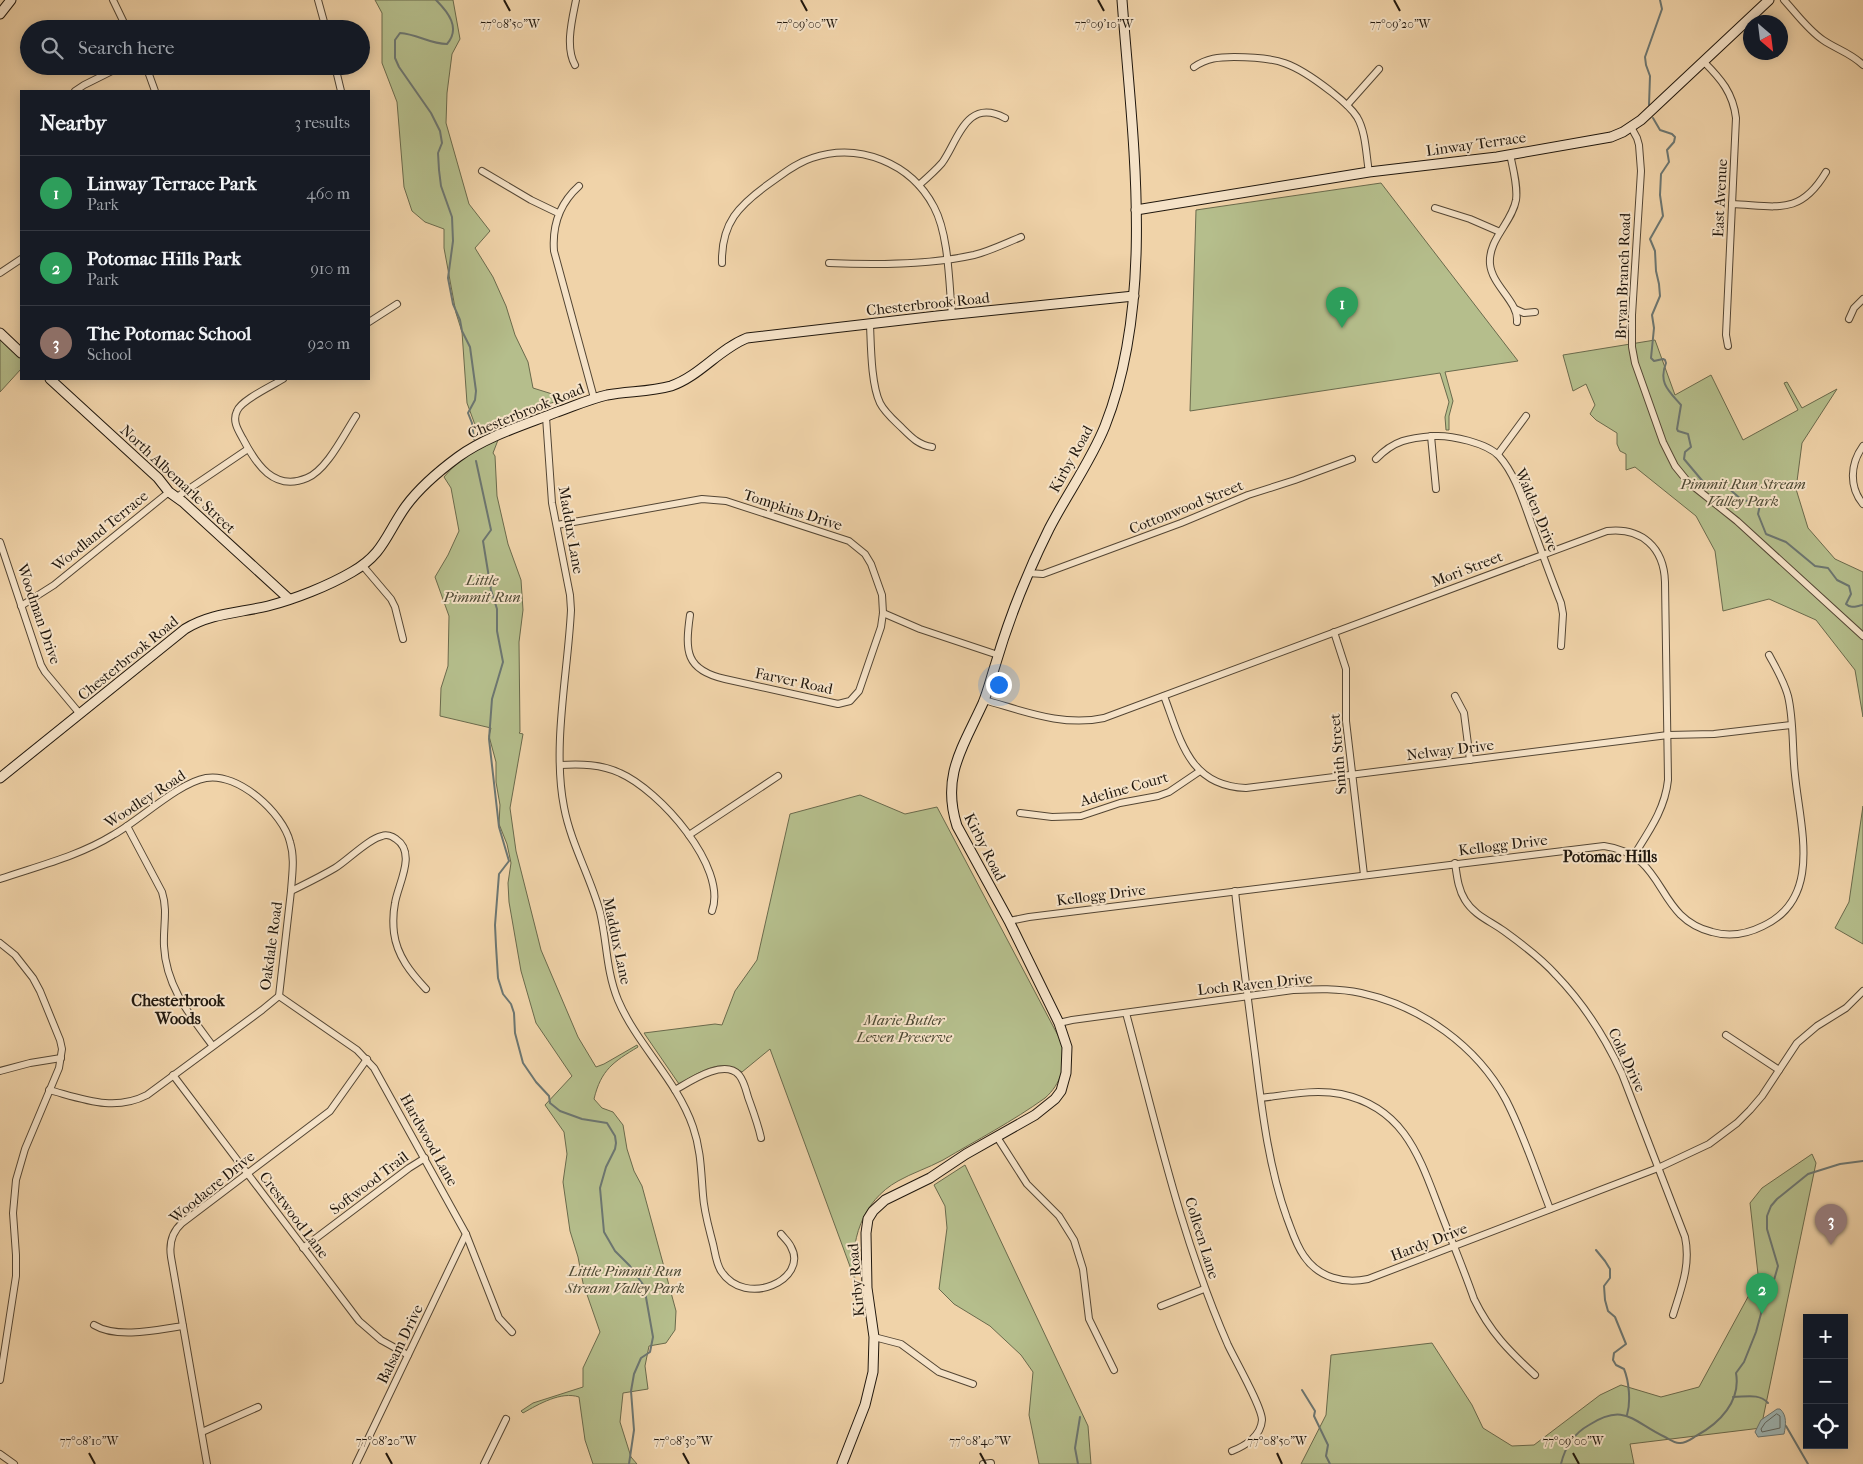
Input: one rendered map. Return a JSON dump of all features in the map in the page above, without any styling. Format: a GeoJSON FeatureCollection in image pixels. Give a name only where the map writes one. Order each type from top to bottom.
{"type":"FeatureCollection","features":[{"type":"Feature","properties":{"kind":"street"},"geometry":{"type":"LineString","coordinates":[[0,14],[11,0]]}},
{"type":"Feature","properties":{"kind":"street"},"geometry":{"type":"LineString","coordinates":[[113,0],[123,20]]}},
{"type":"Feature","properties":{"kind":"street"},"geometry":{"type":"LineString","coordinates":[[318,0],[324,20]]}},
{"type":"Feature","properties":{"kind":"street"},"geometry":{"type":"LineString","coordinates":[[574,65],[570,56],[570,47],[576,0]]}},
{"type":"Feature","properties":{"kind":"street","name":"Kirby Road"},"geometry":{"type":"LineString","coordinates":[[842,1464],[870,1389],[873,1372],[874,1337],[866,1263],[866,1227],[873,1211],[885,1200],[930,1178],[966,1154],[1035,1115],[1055,1099],[1066,1073],[1067,1047],[1059,1023],[1009,921],[962,837],[951,801],[957,758],[984,700],[1012,610],[1049,529],[1098,443],[1105,426],[1130,336],[1134,296],[1136,210],[1122,0]]}},
{"type":"Feature","properties":{"kind":"street","name":"Linway Terrace"},"geometry":{"type":"LineString","coordinates":[[1136,210],[1369,172],[1601,140],[1631,127],[1704,62],[1769,0]]}},
{"type":"Feature","properties":{"kind":"street"},"geometry":{"type":"LineString","coordinates":[[1784,0],[1813,32],[1832,45],[1849,53],[1863,65]]}},
{"type":"Feature","properties":{"kind":"street"},"geometry":{"type":"LineString","coordinates":[[1194,67],[1207,59],[1215,58],[1271,59],[1284,62],[1303,72],[1347,105],[1358,119],[1362,127],[1369,172]]}},
{"type":"Feature","properties":{"kind":"street","name":"East Avenue"},"geometry":{"type":"LineString","coordinates":[[1704,62],[1727,87],[1735,108],[1736,118],[1727,313],[1728,346]]}},
{"type":"Feature","properties":{"kind":"street"},"geometry":{"type":"LineString","coordinates":[[1347,105],[1379,69]]}},
{"type":"Feature","properties":{"kind":"street"},"geometry":{"type":"LineString","coordinates":[[76,90],[104,75]]}},
{"type":"Feature","properties":{"kind":"street"},"geometry":{"type":"LineString","coordinates":[[149,75],[155,90]]}},
{"type":"Feature","properties":{"kind":"street"},"geometry":{"type":"LineString","coordinates":[[337,75],[341,90]]}},
{"type":"Feature","properties":{"kind":"street"},"geometry":{"type":"LineString","coordinates":[[919,184],[941,164],[958,132],[973,117],[993,113],[1005,118]]}},
{"type":"Feature","properties":{"kind":"street","name":"Bryan Branch Road"},"geometry":{"type":"LineString","coordinates":[[1631,127],[1639,145],[1641,171],[1632,315],[1632,347],[1663,442],[1675,466],[1688,482],[1737,522],[1863,636]]}},
{"type":"Feature","properties":{"kind":"street"},"geometry":{"type":"LineString","coordinates":[[722,263],[726,233],[730,221],[741,205],[794,166],[811,158],[837,152],[869,155],[900,168],[919,184],[935,208],[939,219],[946,259],[952,315]]}},
{"type":"Feature","properties":{"kind":"street"},"geometry":{"type":"LineString","coordinates":[[1510,154],[1516,200],[1493,246],[1491,254],[1492,272],[1495,280],[1517,312],[1517,322]]}},
{"type":"Feature","properties":{"kind":"street"},"geometry":{"type":"LineString","coordinates":[[482,171],[558,213]]}},
{"type":"Feature","properties":{"kind":"street"},"geometry":{"type":"LineString","coordinates":[[1732,204],[1768,206],[1792,204],[1809,196],[1826,172]]}},
{"type":"Feature","properties":{"kind":"street"},"geometry":{"type":"LineString","coordinates":[[579,186],[563,203],[558,213],[554,229],[554,251],[594,398]]}},
{"type":"Feature","properties":{"kind":"street"},"geometry":{"type":"LineString","coordinates":[[1435,208],[1470,218],[1500,232]]}},
{"type":"Feature","properties":{"kind":"street"},"geometry":{"type":"LineString","coordinates":[[829,263],[894,264],[946,259],[975,255],[1021,237]]}},
{"type":"Feature","properties":{"kind":"street"},"geometry":{"type":"LineString","coordinates":[[0,272],[20,260]]}},
{"type":"Feature","properties":{"kind":"street","name":"Chesterbrook Road"},"geometry":{"type":"LineString","coordinates":[[0,778],[185,629],[195,623],[218,615],[268,606],[289,599],[337,580],[363,566],[377,554],[416,494],[438,473],[466,451],[479,444],[594,398],[670,386],[693,375],[727,348],[747,338],[1134,296]]}},
{"type":"Feature","properties":{"kind":"street"},"geometry":{"type":"LineString","coordinates":[[1848,319],[1854,308],[1863,299]]}},
{"type":"Feature","properties":{"kind":"street"},"geometry":{"type":"LineString","coordinates":[[370,321],[397,304]]}},
{"type":"Feature","properties":{"kind":"street"},"geometry":{"type":"LineString","coordinates":[[1514,308],[1524,313],[1535,312]]}},
{"type":"Feature","properties":{"kind":"street"},"geometry":{"type":"LineString","coordinates":[[870,325],[873,370],[880,403],[884,410],[913,440],[932,447]]}},
{"type":"Feature","properties":{"kind":"street"},"geometry":{"type":"LineString","coordinates":[[0,333],[20,352]]}},
{"type":"Feature","properties":{"kind":"street","name":"North Albemarle Street"},"geometry":{"type":"LineString","coordinates":[[51,380],[289,599]]}},
{"type":"Feature","properties":{"kind":"street"},"geometry":{"type":"LineString","coordinates":[[281,380],[240,405],[235,422],[260,468],[267,473],[282,480],[308,478],[321,468],[356,416]]}},
{"type":"Feature","properties":{"kind":"street","name":"Maddux Lane"},"geometry":{"type":"LineString","coordinates":[[546,416],[550,488],[570,595],[571,610],[560,765],[563,804],[568,825],[600,914],[608,967],[617,998],[633,1028],[675,1090],[692,1123],[701,1157],[703,1196],[707,1220],[720,1270],[730,1281],[744,1288],[764,1288],[774,1285],[782,1280],[788,1272],[794,1256],[792,1247],[780,1234]]}},
{"type":"Feature","properties":{"kind":"street"},"geometry":{"type":"LineString","coordinates":[[1376,459],[1387,447],[1400,442],[1431,436],[1448,436],[1463,439],[1498,454],[1526,416]]}},
{"type":"Feature","properties":{"kind":"street"},"geometry":{"type":"LineString","coordinates":[[1431,436],[1436,489]]}},
{"type":"Feature","properties":{"kind":"street"},"geometry":{"type":"LineString","coordinates":[[1863,446],[1855,460],[1852,478],[1857,495],[1863,504]]}},
{"type":"Feature","properties":{"kind":"street","name":"Woodland Terrace"},"geometry":{"type":"LineString","coordinates":[[21,606],[54,585],[173,494],[248,448]]}},
{"type":"Feature","properties":{"kind":"street","name":"Walden Drive"},"geometry":{"type":"LineString","coordinates":[[1498,454],[1515,481],[1561,603],[1563,614],[1560,646]]}},
{"type":"Feature","properties":{"kind":"street","name":"Cottonwood Street"},"geometry":{"type":"LineString","coordinates":[[1028,573],[1042,574],[1165,530],[1248,495],[1352,459]]}},
{"type":"Feature","properties":{"kind":"street","name":"Tompkins Drive"},"geometry":{"type":"LineString","coordinates":[[557,524],[690,500],[708,499],[726,502],[839,537],[858,548],[865,554],[876,575],[882,595],[883,614]]}},
{"type":"Feature","properties":{"kind":"street","name":"Mori Street"},"geometry":{"type":"LineString","coordinates":[[984,700],[1055,720],[1078,722],[1104,718],[1542,554],[1606,531],[1624,530],[1643,538],[1657,551],[1664,569],[1668,735],[1667,793],[1658,816],[1634,855]]}},
{"type":"Feature","properties":{"kind":"street","name":"Woodman Drive"},"geometry":{"type":"LineString","coordinates":[[0,542],[45,672],[80,714]]}},
{"type":"Feature","properties":{"kind":"street"},"geometry":{"type":"LineString","coordinates":[[363,566],[396,607],[403,639]]}},
{"type":"Feature","properties":{"kind":"street"},"geometry":{"type":"LineString","coordinates":[[883,614],[920,629],[998,655]]}},
{"type":"Feature","properties":{"kind":"street","name":"Farver Road"},"geometry":{"type":"LineString","coordinates":[[690,615],[687,636],[688,653],[696,666],[702,671],[712,676],[838,704],[850,701],[859,691],[881,627],[883,614]]}},
{"type":"Feature","properties":{"kind":"street","name":"Smith Street"},"geometry":{"type":"LineString","coordinates":[[1334,632],[1346,669],[1346,721],[1364,875]]}},
{"type":"Feature","properties":{"kind":"street","name":"Kellogg Drive"},"geometry":{"type":"LineString","coordinates":[[1009,921],[1594,846],[1614,847],[1634,855],[1651,872],[1682,917],[1701,928],[1724,934],[1745,933],[1766,925],[1779,916],[1794,898],[1801,881],[1804,865],[1794,773],[1790,710],[1784,683],[1768,655]]}},
{"type":"Feature","properties":{"kind":"street","name":"Nelway Drive"},"geometry":{"type":"LineString","coordinates":[[1164,696],[1183,748],[1189,758],[1200,771],[1216,781],[1241,788],[1668,735],[1714,734],[1791,725]]}},
{"type":"Feature","properties":{"kind":"street"},"geometry":{"type":"LineString","coordinates":[[1455,696],[1466,721],[1470,760]]}},
{"type":"Feature","properties":{"kind":"street"},"geometry":{"type":"LineString","coordinates":[[560,765],[595,765],[621,773],[647,790],[665,806],[689,836],[703,860],[715,891],[712,911]]}},
{"type":"Feature","properties":{"kind":"street","name":"Adeline Court"},"geometry":{"type":"LineString","coordinates":[[1020,813],[1052,817],[1081,816],[1120,803],[1169,792],[1200,771]]}},
{"type":"Feature","properties":{"kind":"street"},"geometry":{"type":"LineString","coordinates":[[689,836],[778,776]]}},
{"type":"Feature","properties":{"kind":"street","name":"Woodley Road"},"geometry":{"type":"LineString","coordinates":[[0,879],[84,850],[115,834],[183,788],[200,779],[219,777],[244,786],[282,823],[287,833],[292,854],[290,892]]}},
{"type":"Feature","properties":{"kind":"street"},"geometry":{"type":"LineString","coordinates":[[127,826],[162,892],[165,902],[164,956],[172,984],[186,1010],[212,1045]]}},
{"type":"Feature","properties":{"kind":"street","name":"Oakdale Road"},"geometry":{"type":"LineString","coordinates":[[49,1090],[104,1104],[127,1103],[147,1095],[279,996],[290,892],[334,868],[380,836],[390,836],[396,839],[401,844],[406,857],[394,906],[394,934],[402,958],[426,989]]}},
{"type":"Feature","properties":{"kind":"street","name":"Cola Drive"},"geometry":{"type":"LineString","coordinates":[[1455,864],[1460,891],[1470,907],[1538,957],[1561,980],[1600,1031],[1620,1070],[1685,1237],[1687,1268],[1673,1315]]}},
{"type":"Feature","properties":{"kind":"street","name":"Hardy Drive"},"geometry":{"type":"LineString","coordinates":[[1235,891],[1268,1150],[1281,1202],[1298,1246],[1304,1256],[1318,1271],[1338,1280],[1358,1281],[1368,1279],[1658,1168],[1694,1152],[1723,1134],[1750,1110],[1762,1096],[1788,1054],[1807,1034],[1846,1008],[1863,991]]}},
{"type":"Feature","properties":{"kind":"street"},"geometry":{"type":"LineString","coordinates":[[0,942],[23,964],[40,991],[60,1040],[62,1058],[24,1150],[16,1180],[13,1213],[16,1276],[0,1380]]}},
{"type":"Feature","properties":{"kind":"street","name":"Loch Raven Drive"},"geometry":{"type":"LineString","coordinates":[[1059,1023],[1248,996],[1318,989],[1360,993],[1400,1005],[1437,1025],[1468,1050],[1482,1065],[1514,1116],[1550,1209]]}},
{"type":"Feature","properties":{"kind":"street","name":"Hardwood Lane"},"geometry":{"type":"LineString","coordinates":[[279,996],[367,1059],[382,1080],[466,1234],[501,1322],[512,1332]]}},
{"type":"Feature","properties":{"kind":"street","name":"Colleen Lane"},"geometry":{"type":"LineString","coordinates":[[1126,1013],[1187,1240],[1204,1289],[1228,1346],[1261,1413],[1260,1426],[1253,1438],[1241,1448],[1232,1451]]}},
{"type":"Feature","properties":{"kind":"street"},"geometry":{"type":"LineString","coordinates":[[1726,1035],[1779,1070]]}},
{"type":"Feature","properties":{"kind":"street"},"geometry":{"type":"LineString","coordinates":[[0,1071],[30,1063],[62,1058]]}},
{"type":"Feature","properties":{"kind":"street","name":"Woodacre Drive"},"geometry":{"type":"LineString","coordinates":[[207,1464],[170,1252],[172,1238],[176,1229],[182,1223],[330,1111],[367,1059]]}},
{"type":"Feature","properties":{"kind":"street"},"geometry":{"type":"LineString","coordinates":[[675,1090],[703,1074],[713,1071],[729,1070],[735,1072],[739,1075],[744,1085],[762,1138]]}},
{"type":"Feature","properties":{"kind":"street","name":"Crestwood Lane"},"geometry":{"type":"LineString","coordinates":[[173,1075],[303,1248],[366,1328],[381,1340],[408,1355]]}},
{"type":"Feature","properties":{"kind":"street"},"geometry":{"type":"LineString","coordinates":[[1261,1098],[1313,1092],[1327,1092],[1356,1098],[1381,1112],[1403,1131],[1418,1154],[1474,1299],[1491,1329],[1512,1355],[1535,1375]]}},
{"type":"Feature","properties":{"kind":"street"},"geometry":{"type":"LineString","coordinates":[[997,1137],[1027,1184],[1059,1216],[1074,1240],[1083,1269],[1089,1319],[1114,1370]]}},
{"type":"Feature","properties":{"kind":"street","name":"Softwood Trail"},"geometry":{"type":"LineString","coordinates":[[303,1248],[425,1158]]}},
{"type":"Feature","properties":{"kind":"street","name":"Balsam Drive"},"geometry":{"type":"LineString","coordinates":[[356,1464],[466,1234]]}},
{"type":"Feature","properties":{"kind":"street"},"geometry":{"type":"LineString","coordinates":[[1161,1306],[1204,1289]]}},
{"type":"Feature","properties":{"kind":"street"},"geometry":{"type":"LineString","coordinates":[[94,1325],[103,1330],[114,1332],[149,1331],[183,1326]]}},
{"type":"Feature","properties":{"kind":"street"},"geometry":{"type":"LineString","coordinates":[[874,1337],[901,1344],[939,1372],[973,1384]]}},
{"type":"Feature","properties":{"kind":"street"},"geometry":{"type":"LineString","coordinates":[[202,1432],[258,1407]]}},
{"type":"Feature","properties":{"kind":"street"},"geometry":{"type":"LineString","coordinates":[[484,1464],[506,1419]]}},
{"type":"Feature","properties":{"kind":"street"},"geometry":{"type":"LineString","coordinates":[[0,1454],[14,1464]]}},
{"type":"Feature","properties":{"kind":"street"},"geometry":{"type":"LineString","coordinates":[[983,1464],[991,1463]]}},
{"type":"Feature","properties":{"kind":"green space"},"geometry":{"type":"Polygon","coordinates":[[[375,0],[453,0],[460,39],[452,54],[447,93],[446,123],[469,204],[490,231],[475,248],[493,277],[506,306],[515,335],[528,362],[533,388],[565,398],[508,419],[478,433],[467,403],[462,332],[456,313],[444,248],[444,229],[425,222],[412,211],[404,187],[397,102],[382,63],[382,13],[375,0]]]}},
{"type":"Feature","properties":{"kind":"green space"},"geometry":{"type":"Polygon","coordinates":[[[1381,183],[1518,361],[1445,372],[1453,401],[1449,416],[1449,430],[1446,430],[1445,417],[1449,402],[1440,373],[1190,411],[1196,210],[1381,183]]]}},
{"type":"Feature","properties":{"kind":"green space"},"geometry":{"type":"Polygon","coordinates":[[[0,338],[20,357],[20,370],[0,392],[0,338]]]}},
{"type":"Feature","properties":{"kind":"green space","name":"Pimmit Run Stream Valley Park"},"geometry":{"type":"Polygon","coordinates":[[[1655,340],[1675,395],[1711,375],[1743,440],[1798,410],[1784,383],[1787,382],[1802,408],[1837,389],[1802,443],[1796,489],[1808,528],[1835,559],[1863,572],[1863,717],[1855,670],[1816,620],[1769,599],[1723,611],[1715,551],[1696,516],[1635,467],[1626,470],[1626,454],[1620,451],[1617,444],[1617,433],[1590,414],[1595,405],[1586,384],[1573,391],[1563,355],[1655,340]]]}},
{"type":"Feature","properties":{"kind":"green space","name":"Little Pimmit Run Stream Valley Park"},"geometry":{"type":"Polygon","coordinates":[[[498,440],[493,453],[495,456],[497,496],[508,544],[521,580],[523,610],[519,642],[519,733],[523,734],[510,808],[516,851],[541,950],[578,1037],[596,1067],[637,1045],[638,1047],[609,1068],[600,1081],[594,1099],[602,1108],[613,1112],[623,1125],[627,1149],[634,1171],[642,1186],[676,1311],[675,1330],[666,1343],[649,1346],[645,1366],[648,1389],[623,1393],[620,1422],[631,1457],[637,1464],[593,1464],[585,1440],[579,1397],[558,1397],[543,1402],[523,1413],[521,1411],[533,1403],[583,1387],[583,1368],[600,1332],[583,1283],[570,1231],[563,1182],[567,1154],[564,1132],[545,1105],[572,1076],[536,1023],[521,971],[509,902],[508,883],[511,863],[507,844],[499,824],[500,805],[496,782],[496,762],[489,736],[491,728],[440,716],[441,688],[448,666],[449,616],[435,577],[459,531],[451,488],[444,477],[468,455],[498,440]]]}},
{"type":"Feature","properties":{"kind":"green space","name":"Marie Butler Leven Preserve"},"geometry":{"type":"Polygon","coordinates":[[[860,795],[905,814],[937,807],[1062,1043],[1064,1058],[1059,1080],[1045,1098],[943,1160],[898,1181],[875,1200],[867,1211],[856,1237],[854,1251],[855,1280],[770,1049],[742,1072],[734,1068],[717,1066],[702,1071],[679,1084],[644,1033],[715,1024],[722,1025],[735,991],[757,960],[790,814],[860,795]]]}},
{"type":"Feature","properties":{"kind":"green space"},"geometry":{"type":"Polygon","coordinates":[[[1863,806],[1863,944],[1835,928],[1849,902],[1863,806]]]}},
{"type":"Feature","properties":{"kind":"green space"},"geometry":{"type":"Polygon","coordinates":[[[1812,1154],[1816,1163],[1761,1428],[1630,1444],[1634,1464],[1301,1464],[1326,1415],[1331,1355],[1432,1343],[1472,1405],[1483,1428],[1512,1446],[1534,1445],[1600,1395],[1621,1385],[1661,1397],[1699,1387],[1749,1295],[1758,1274],[1750,1203],[1762,1188],[1812,1154]]]}},
{"type":"Feature","properties":{"kind":"green space"},"geometry":{"type":"Polygon","coordinates":[[[965,1165],[1088,1426],[1091,1464],[1039,1464],[1029,1415],[1033,1372],[1021,1355],[990,1326],[954,1304],[939,1289],[947,1228],[945,1206],[934,1185],[965,1165]]]}},
{"type":"Feature","properties":{"kind":"water"},"geometry":{"type":"Polygon","coordinates":[[[1777,1409],[1782,1411],[1785,1417],[1784,1434],[1758,1437],[1755,1432],[1761,1420],[1777,1409]]]}},
{"type":"Feature","properties":{"kind":"waterway","name":"Little Pimmit Run"},"geometry":{"type":"LineString","coordinates":[[436,0],[445,10],[453,26],[453,32],[447,44],[400,33],[395,40],[395,58],[399,67],[431,113],[440,131],[442,143],[438,153],[441,186],[452,217],[453,241],[448,278],[453,304],[460,320],[462,331],[470,347],[476,391],[475,400],[468,413],[472,423],[474,439]]}},
{"type":"Feature","properties":{"kind":"waterway"},"geometry":{"type":"LineString","coordinates":[[1649,105],[1650,76],[1645,57],[1662,9],[1660,0]]}},
{"type":"Feature","properties":{"kind":"waterway"},"geometry":{"type":"LineString","coordinates":[[1653,118],[1660,130],[1675,137],[1674,142],[1667,150],[1669,162],[1661,174],[1660,195],[1663,216],[1650,239],[1655,251],[1660,296],[1652,315],[1654,328],[1651,358],[1654,361],[1665,360],[1664,381],[1669,391],[1681,405],[1677,429],[1688,434],[1691,447],[1685,452],[1684,459],[1708,486],[1727,487],[1742,500],[1755,502],[1760,505],[1758,514],[1766,534],[1786,542],[1815,566],[1828,568],[1837,580],[1849,586],[1851,594],[1846,604],[1848,606],[1863,605]]}},
{"type":"Feature","properties":{"kind":"waterway","name":"Little Pimmit Run"},"geometry":{"type":"LineString","coordinates":[[476,461],[491,530],[483,541],[491,590],[497,609],[497,631],[503,662],[492,699],[489,739],[499,827],[509,861],[499,874],[495,925],[498,978],[503,994],[511,1004],[514,1013],[515,1033],[523,1063],[536,1082],[549,1096],[550,1103],[560,1111],[582,1119],[607,1123],[615,1136],[615,1149],[606,1167],[600,1188],[604,1232],[615,1251],[630,1266],[644,1286],[653,1337],[650,1352],[641,1358],[634,1374],[631,1391],[634,1430],[629,1464]]}},
{"type":"Feature","properties":{"kind":"waterway"},"geometry":{"type":"LineString","coordinates":[[1561,1464],[1567,1447],[1578,1432],[1601,1418],[1612,1415],[1628,1417],[1677,1443],[1688,1441],[1705,1431],[1721,1418],[1732,1402],[1737,1383],[1736,1373],[1744,1362],[1756,1332],[1768,1288],[1774,1280],[1778,1266],[1767,1229],[1767,1216],[1771,1206],[1808,1174],[1840,1164],[1863,1161]]}},
{"type":"Feature","properties":{"kind":"waterway"},"geometry":{"type":"LineString","coordinates":[[1596,1250],[1610,1269],[1610,1278],[1604,1286],[1605,1300],[1608,1311],[1615,1317],[1626,1344],[1614,1353],[1613,1360],[1616,1365],[1624,1369],[1627,1379],[1629,1392],[1627,1415]]}},
{"type":"Feature","properties":{"kind":"waterway"},"geometry":{"type":"LineString","coordinates":[[1302,1390],[1315,1411],[1314,1416],[1328,1445],[1326,1456],[1330,1464]]}},
{"type":"Feature","properties":{"kind":"waterway"},"geometry":{"type":"LineString","coordinates":[[1733,1397],[1756,1397],[1768,1403]]}},
{"type":"Feature","properties":{"kind":"waterway"},"geometry":{"type":"LineString","coordinates":[[1078,1464],[1075,1448],[1080,1417]]}},
{"type":"Feature","properties":{"kind":"waterway"},"geometry":{"type":"LineString","coordinates":[[1786,1426],[1808,1464]]}},
{"type":"Feature","properties":{"kind":"place","name":"Linway Terrace Park"},"geometry":{"type":"Point","coordinates":[1342,328]}},
{"type":"Feature","properties":{"kind":"place","name":"The Potomac School"},"geometry":{"type":"Point","coordinates":[1831,1245]}},
{"type":"Feature","properties":{"kind":"place","name":"Potomac Hills Park"},"geometry":{"type":"Point","coordinates":[1762,1314]}},
{"type":"Feature","properties":{"kind":"district","name":"Potomac Hills"},"geometry":{"type":"Point","coordinates":[1610,856]}},
{"type":"Feature","properties":{"kind":"district","name":"Chesterbrook Woods"},"geometry":{"type":"Point","coordinates":[178,1009]}}]}
